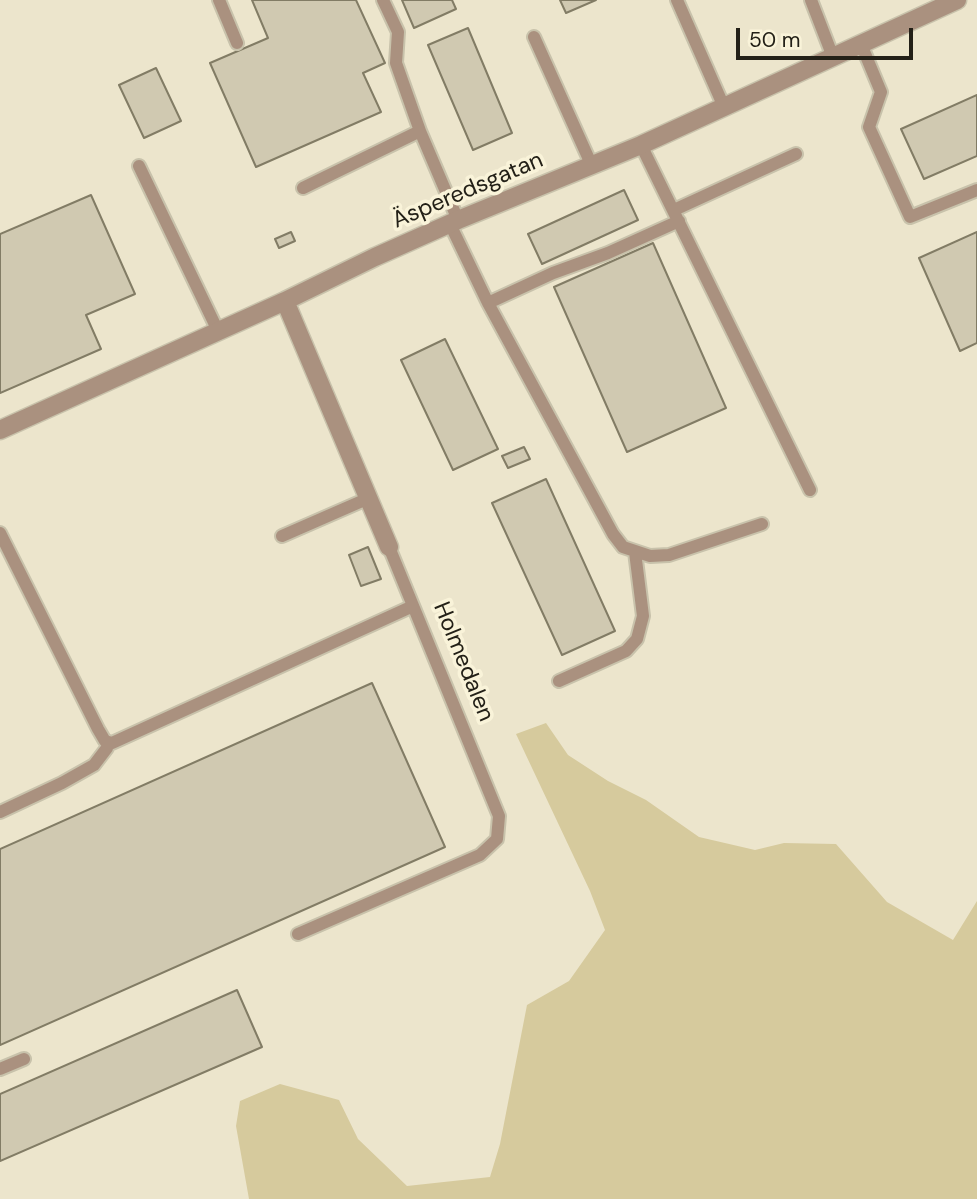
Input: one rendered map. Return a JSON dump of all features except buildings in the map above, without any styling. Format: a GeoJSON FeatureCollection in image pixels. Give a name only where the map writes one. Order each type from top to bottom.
{"type":"FeatureCollection","features":[{"type":"Feature","properties":{"kind":"street","name":"Äsperedsgatan"},"geometry":{"type":"LineString","coordinates":[[0,430],[454,222],[641,145],[957,0]]}},
{"type":"Feature","properties":{"kind":"street","name":"Holmedalen"},"geometry":{"type":"LineString","coordinates":[[285,301],[389,547]]}},
{"type":"Feature","properties":{"kind":"lane"},"geometry":{"type":"LineString","coordinates":[[219,0],[237,43]]}},
{"type":"Feature","properties":{"kind":"lane"},"geometry":{"type":"LineString","coordinates":[[383,0],[398,32],[396,63],[454,222],[488,303],[622,547],[650,556],[669,555],[762,524]]}},
{"type":"Feature","properties":{"kind":"lane"},"geometry":{"type":"LineString","coordinates":[[677,0],[724,107]]}},
{"type":"Feature","properties":{"kind":"lane"},"geometry":{"type":"LineString","coordinates":[[811,0],[833,57]]}},
{"type":"Feature","properties":{"kind":"lane"},"geometry":{"type":"LineString","coordinates":[[534,37],[592,166]]}},
{"type":"Feature","properties":{"kind":"lane"},"geometry":{"type":"LineString","coordinates":[[861,44],[881,92],[869,127],[910,217],[977,190]]}},
{"type":"Feature","properties":{"kind":"lane"},"geometry":{"type":"LineString","coordinates":[[303,188],[420,131]]}},
{"type":"Feature","properties":{"kind":"lane"},"geometry":{"type":"LineString","coordinates":[[641,145],[810,490]]}},
{"type":"Feature","properties":{"kind":"lane"},"geometry":{"type":"LineString","coordinates":[[488,303],[553,273],[608,253],[796,154]]}},
{"type":"Feature","properties":{"kind":"lane"},"geometry":{"type":"LineString","coordinates":[[139,166],[218,331]]}},
{"type":"Feature","properties":{"kind":"lane"},"geometry":{"type":"LineString","coordinates":[[282,536],[369,498]]}},
{"type":"Feature","properties":{"kind":"lane"},"geometry":{"type":"LineString","coordinates":[[0,533],[108,742],[107,748],[94,765],[0,812]]}},
{"type":"Feature","properties":{"kind":"lane","name":"Holmedalen"},"geometry":{"type":"LineString","coordinates":[[298,934],[480,855],[497,839],[499,816],[389,547]]}},
{"type":"Feature","properties":{"kind":"lane"},"geometry":{"type":"LineString","coordinates":[[559,681],[626,651],[638,639],[643,616],[635,552]]}},
{"type":"Feature","properties":{"kind":"lane"},"geometry":{"type":"LineString","coordinates":[[108,742],[112,743],[135,733],[413,606]]}},
{"type":"Feature","properties":{"kind":"lane"},"geometry":{"type":"LineString","coordinates":[[0,1069],[24,1059]]}},
{"type":"Feature","properties":{"kind":"shaded area"},"geometry":{"type":"Polygon","coordinates":[[[546,723],[568,755],[608,781],[646,800],[699,837],[755,850],[784,843],[836,844],[887,902],[953,940],[977,901],[977,1199],[249,1199],[236,1126],[240,1101],[280,1084],[339,1100],[358,1139],[407,1186],[490,1177],[500,1144],[527,1005],[569,981],[605,930],[590,891],[516,734],[546,723]]]}}]}
